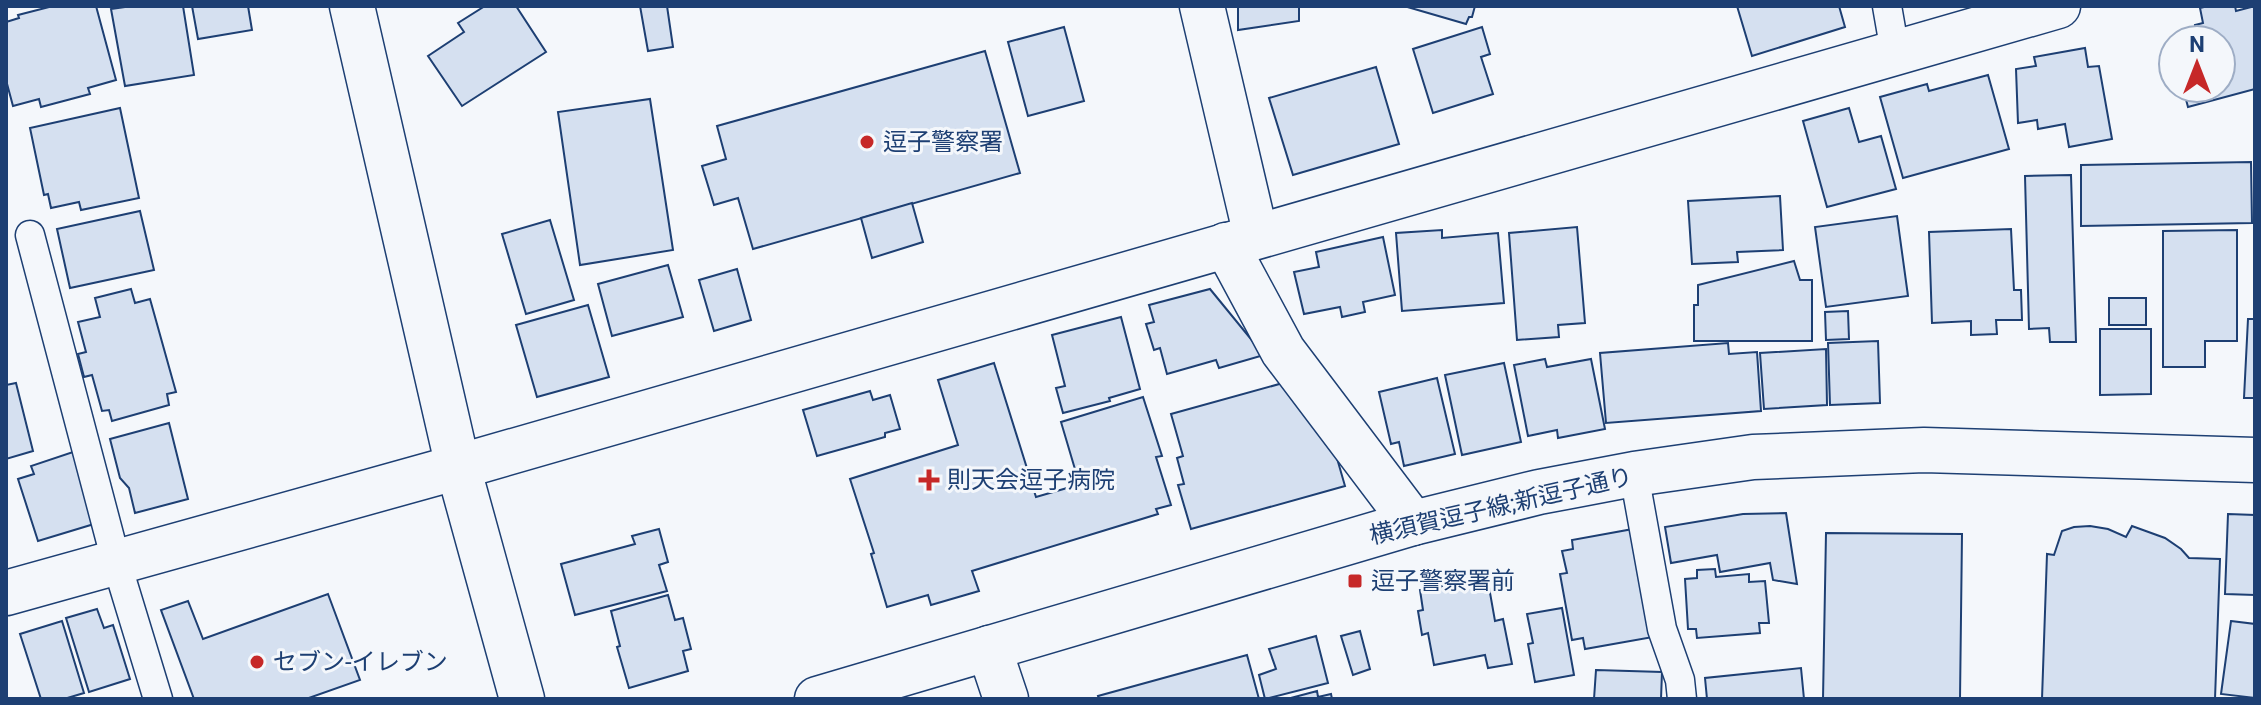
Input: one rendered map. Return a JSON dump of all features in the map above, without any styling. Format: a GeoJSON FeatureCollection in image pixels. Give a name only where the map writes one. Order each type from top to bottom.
{"type":"FeatureCollection","features":[{"type":"Feature","properties":{"kind":"street"},"geometry":{"type":"LineString","coordinates":[[352,6],[458,467],[522,699]]}},
{"type":"Feature","properties":{"kind":"street"},"geometry":{"type":"LineString","coordinates":[[1202,6],[1241,241],[1283,351],[1413,523]]}},
{"type":"Feature","properties":{"kind":"street"},"geometry":{"type":"LineString","coordinates":[[6,593],[458,467],[2058,6]]}},
{"type":"Feature","properties":{"kind":"street","name":"横須賀逗子線;新逗子通り"},"geometry":{"type":"LineString","coordinates":[[817,699],[1413,523],[1539,492],[1634,474],[1753,457],[1924,450],[2255,460]]}},
{"type":"Feature","properties":{"kind":"street"},"geometry":{"type":"LineString","coordinates":[[989,648],[1006,699]]}},
{"type":"Feature","properties":{"kind":"lane"},"geometry":{"type":"LineString","coordinates":[[1887,6],[1895,52]]}},
{"type":"Feature","properties":{"kind":"lane"},"geometry":{"type":"LineString","coordinates":[[30,235],[116,561],[158,699]]}},
{"type":"Feature","properties":{"kind":"lane"},"geometry":{"type":"LineString","coordinates":[[1634,474],[1662,629],[1680,680],[1682,699]]}},
{"type":"Feature","properties":{"kind":"building"},"geometry":{"type":"Polygon","coordinates":[[[53,6],[96,6],[116,80],[88,88],[90,94],[41,107],[39,99],[13,106],[6,80],[6,22],[19,18],[18,15],[53,6]]]}},
{"type":"Feature","properties":{"kind":"building"},"geometry":{"type":"Polygon","coordinates":[[[183,6],[194,75],[125,86],[111,9],[183,6]]]}},
{"type":"Feature","properties":{"kind":"building"},"geometry":{"type":"Polygon","coordinates":[[[192,6],[248,6],[252,30],[198,39],[192,6]]]}},
{"type":"Feature","properties":{"kind":"building"},"geometry":{"type":"Polygon","coordinates":[[[485,6],[516,6],[546,52],[462,106],[428,56],[464,32],[458,23],[485,6]]]}},
{"type":"Feature","properties":{"kind":"building"},"geometry":{"type":"Polygon","coordinates":[[[640,6],[667,6],[673,47],[648,51],[640,6]]]}},
{"type":"Feature","properties":{"kind":"building"},"geometry":{"type":"Polygon","coordinates":[[[1238,6],[1299,6],[1299,21],[1238,30],[1238,6]]]}},
{"type":"Feature","properties":{"kind":"building"},"geometry":{"type":"Polygon","coordinates":[[[1404,6],[1475,6],[1466,24],[1404,6]]]}},
{"type":"Feature","properties":{"kind":"building"},"geometry":{"type":"Polygon","coordinates":[[[1737,6],[1839,6],[1845,27],[1752,56],[1737,6]]]}},
{"type":"Feature","properties":{"kind":"building"},"geometry":{"type":"Polygon","coordinates":[[[2235,6],[2236,11],[2255,6],[2255,89],[2237,94],[2237,24],[2199,24],[2203,23],[2200,8],[2235,6]]]}},
{"type":"Feature","properties":{"kind":"building"},"geometry":{"type":"Polygon","coordinates":[[[1064,27],[1084,101],[1028,116],[1008,42],[1064,27]]]}},
{"type":"Feature","properties":{"kind":"building"},"geometry":{"type":"Polygon","coordinates":[[[1482,27],[1490,54],[1481,57],[1493,94],[1433,113],[1413,49],[1482,27]]]}},
{"type":"Feature","properties":{"kind":"building"},"geometry":{"type":"Polygon","coordinates":[[[2085,48],[2088,67],[2099,66],[2112,139],[2069,147],[2065,124],[2038,129],[2037,120],[2018,123],[2016,69],[2036,66],[2034,57],[2085,48]]]}},
{"type":"Feature","properties":{"kind":"building","name":"逗子警察署"},"geometry":{"type":"Polygon","coordinates":[[[985,51],[1020,173],[753,249],[738,198],[714,205],[702,166],[726,159],[717,126],[985,51]]]}},
{"type":"Feature","properties":{"kind":"building"},"geometry":{"type":"Polygon","coordinates":[[[1376,67],[1399,144],[1293,175],[1269,98],[1376,67]]]}},
{"type":"Feature","properties":{"kind":"building"},"geometry":{"type":"Polygon","coordinates":[[[1988,75],[2009,149],[1903,178],[1880,97],[1927,84],[1929,91],[1988,75]]]}},
{"type":"Feature","properties":{"kind":"building"},"geometry":{"type":"Polygon","coordinates":[[[650,99],[673,250],[580,265],[558,112],[650,99]]]}},
{"type":"Feature","properties":{"kind":"building"},"geometry":{"type":"Polygon","coordinates":[[[120,108],[139,198],[81,210],[79,202],[51,208],[48,194],[44,195],[30,128],[120,108]]]}},
{"type":"Feature","properties":{"kind":"building"},"geometry":{"type":"Polygon","coordinates":[[[1849,108],[1859,142],[1881,136],[1896,189],[1827,207],[1803,121],[1849,108]]]}},
{"type":"Feature","properties":{"kind":"building"},"geometry":{"type":"Polygon","coordinates":[[[2251,162],[2252,223],[2081,226],[2081,165],[2251,162]]]}},
{"type":"Feature","properties":{"kind":"building"},"geometry":{"type":"Polygon","coordinates":[[[2071,175],[2076,342],[2050,342],[2049,328],[2029,329],[2025,176],[2071,175]]]}},
{"type":"Feature","properties":{"kind":"building"},"geometry":{"type":"Polygon","coordinates":[[[1780,196],[1783,250],[1737,252],[1738,262],[1692,264],[1688,201],[1780,196]]]}},
{"type":"Feature","properties":{"kind":"building"},"geometry":{"type":"Polygon","coordinates":[[[912,203],[923,242],[872,258],[861,218],[912,203]]]}},
{"type":"Feature","properties":{"kind":"building"},"geometry":{"type":"Polygon","coordinates":[[[140,211],[154,270],[70,288],[57,229],[140,211]]]}},
{"type":"Feature","properties":{"kind":"building"},"geometry":{"type":"Polygon","coordinates":[[[1897,216],[1908,296],[1826,307],[1815,227],[1897,216]]]}},
{"type":"Feature","properties":{"kind":"building"},"geometry":{"type":"Polygon","coordinates":[[[550,220],[574,300],[526,314],[502,234],[550,220]]]}},
{"type":"Feature","properties":{"kind":"building"},"geometry":{"type":"Polygon","coordinates":[[[1577,227],[1585,323],[1558,325],[1559,337],[1517,340],[1509,233],[1577,227]]]}},
{"type":"Feature","properties":{"kind":"building"},"geometry":{"type":"Polygon","coordinates":[[[2011,229],[2014,290],[2021,290],[2022,320],[1996,320],[1997,334],[1971,335],[1971,321],[1932,323],[1929,232],[2011,229]]]}},
{"type":"Feature","properties":{"kind":"building"},"geometry":{"type":"Polygon","coordinates":[[[1442,230],[1442,238],[1498,233],[1504,303],[1402,311],[1396,233],[1442,230]]]}},
{"type":"Feature","properties":{"kind":"building"},"geometry":{"type":"Polygon","coordinates":[[[2237,230],[2237,341],[2205,341],[2205,367],[2163,367],[2163,231],[2237,230]]]}},
{"type":"Feature","properties":{"kind":"building"},"geometry":{"type":"Polygon","coordinates":[[[1383,237],[1395,295],[1363,302],[1365,312],[1342,317],[1340,307],[1304,314],[1294,272],[1319,267],[1316,252],[1383,237]]]}},
{"type":"Feature","properties":{"kind":"building"},"geometry":{"type":"Polygon","coordinates":[[[1794,261],[1800,280],[1812,280],[1812,341],[1694,341],[1694,305],[1698,305],[1698,285],[1794,261]]]}},
{"type":"Feature","properties":{"kind":"building"},"geometry":{"type":"Polygon","coordinates":[[[668,265],[683,317],[612,336],[598,284],[668,265]]]}},
{"type":"Feature","properties":{"kind":"building"},"geometry":{"type":"Polygon","coordinates":[[[737,269],[751,320],[714,331],[699,280],[737,269]]]}},
{"type":"Feature","properties":{"kind":"building"},"geometry":{"type":"Polygon","coordinates":[[[131,289],[135,303],[150,299],[176,392],[167,394],[169,405],[112,421],[109,410],[102,411],[92,375],[84,377],[78,354],[86,352],[78,322],[100,317],[95,298],[131,289]]]}},
{"type":"Feature","properties":{"kind":"building"},"geometry":{"type":"Polygon","coordinates":[[[1210,289],[1264,355],[1219,368],[1216,360],[1167,374],[1160,348],[1154,350],[1146,324],[1154,322],[1149,305],[1210,289]]]}},
{"type":"Feature","properties":{"kind":"building"},"geometry":{"type":"Polygon","coordinates":[[[2109,298],[2146,298],[2146,325],[2109,325],[2109,298]]]}},
{"type":"Feature","properties":{"kind":"building"},"geometry":{"type":"Polygon","coordinates":[[[588,305],[609,377],[537,397],[516,325],[588,305]]]}},
{"type":"Feature","properties":{"kind":"building"},"geometry":{"type":"Polygon","coordinates":[[[1848,311],[1849,339],[1826,340],[1825,312],[1848,311]]]}},
{"type":"Feature","properties":{"kind":"building"},"geometry":{"type":"Polygon","coordinates":[[[1121,317],[1140,389],[1109,398],[1110,401],[1063,413],[1056,388],[1065,386],[1052,335],[1121,317]]]}},
{"type":"Feature","properties":{"kind":"building"},"geometry":{"type":"Polygon","coordinates":[[[2248,319],[2255,319],[2255,398],[2244,398],[2248,319]]]}},
{"type":"Feature","properties":{"kind":"building"},"geometry":{"type":"Polygon","coordinates":[[[2100,329],[2151,329],[2151,394],[2100,395],[2100,329]]]}},
{"type":"Feature","properties":{"kind":"building"},"geometry":{"type":"Polygon","coordinates":[[[1878,341],[1880,403],[1830,405],[1828,343],[1878,341]]]}},
{"type":"Feature","properties":{"kind":"building"},"geometry":{"type":"Polygon","coordinates":[[[1728,343],[1729,354],[1757,352],[1761,411],[1606,423],[1600,353],[1728,343]]]}},
{"type":"Feature","properties":{"kind":"building"},"geometry":{"type":"Polygon","coordinates":[[[1826,349],[1827,405],[1764,409],[1760,353],[1826,349]]]}},
{"type":"Feature","properties":{"kind":"building"},"geometry":{"type":"Polygon","coordinates":[[[1545,359],[1547,367],[1591,359],[1605,429],[1558,438],[1557,430],[1528,436],[1514,365],[1545,359]]]}},
{"type":"Feature","properties":{"kind":"building"},"geometry":{"type":"Polygon","coordinates":[[[994,363],[1036,497],[1074,486],[1072,477],[1077,476],[1061,422],[1143,397],[1162,456],[1156,457],[1171,505],[1156,509],[1158,514],[972,571],[979,591],[931,605],[928,595],[887,607],[871,554],[874,553],[850,479],[958,445],[938,380],[994,363]]]}},
{"type":"Feature","properties":{"kind":"building"},"geometry":{"type":"Polygon","coordinates":[[[1504,363],[1521,442],[1462,455],[1445,375],[1504,363]]]}},
{"type":"Feature","properties":{"kind":"building"},"geometry":{"type":"Polygon","coordinates":[[[1437,378],[1455,454],[1404,466],[1399,442],[1391,444],[1379,392],[1437,378]]]}},
{"type":"Feature","properties":{"kind":"building"},"geometry":{"type":"Polygon","coordinates":[[[16,383],[33,451],[6,459],[6,385],[16,383]]]}},
{"type":"Feature","properties":{"kind":"building"},"geometry":{"type":"Polygon","coordinates":[[[1283,383],[1332,441],[1345,486],[1191,529],[1178,485],[1184,484],[1177,458],[1183,456],[1171,414],[1283,383]]]}},
{"type":"Feature","properties":{"kind":"building"},"geometry":{"type":"Polygon","coordinates":[[[870,391],[873,400],[890,395],[900,429],[885,433],[885,437],[817,456],[803,410],[870,391]]]}},
{"type":"Feature","properties":{"kind":"building"},"geometry":{"type":"Polygon","coordinates":[[[169,423],[188,499],[135,513],[129,488],[120,478],[110,439],[169,423]]]}},
{"type":"Feature","properties":{"kind":"building"},"geometry":{"type":"Polygon","coordinates":[[[73,452],[94,524],[38,541],[18,479],[34,474],[31,466],[73,452]]]}},
{"type":"Feature","properties":{"kind":"building"},"geometry":{"type":"Polygon","coordinates":[[[1786,513],[1797,584],[1773,580],[1770,563],[1720,572],[1717,555],[1671,563],[1665,527],[1743,514],[1786,513]]]}},
{"type":"Feature","properties":{"kind":"building"},"geometry":{"type":"Polygon","coordinates":[[[2228,514],[2255,515],[2255,595],[2225,594],[2228,514]]]}},
{"type":"Feature","properties":{"kind":"building"},"geometry":{"type":"Polygon","coordinates":[[[2090,526],[2126,537],[2132,526],[2165,538],[2189,558],[2220,559],[2215,699],[2042,699],[2047,554],[2054,555],[2062,531],[2090,526]]]}},
{"type":"Feature","properties":{"kind":"building"},"geometry":{"type":"Polygon","coordinates":[[[659,529],[668,562],[659,565],[667,591],[575,615],[561,564],[635,544],[632,536],[659,529]]]}},
{"type":"Feature","properties":{"kind":"building"},"geometry":{"type":"Polygon","coordinates":[[[1633,529],[1653,637],[1585,649],[1583,638],[1572,640],[1560,574],[1567,573],[1562,551],[1573,549],[1572,540],[1633,529]]]}},
{"type":"Feature","properties":{"kind":"building"},"geometry":{"type":"Polygon","coordinates":[[[1826,533],[1962,534],[1960,699],[1823,699],[1826,533]]]}},
{"type":"Feature","properties":{"kind":"building"},"geometry":{"type":"Polygon","coordinates":[[[1715,569],[1716,577],[1749,574],[1749,582],[1765,581],[1769,623],[1759,623],[1760,633],[1697,638],[1696,629],[1688,629],[1685,579],[1697,578],[1697,570],[1715,569]]]}},
{"type":"Feature","properties":{"kind":"building"},"geometry":{"type":"Polygon","coordinates":[[[1478,571],[1481,588],[1489,587],[1495,621],[1503,619],[1512,664],[1488,668],[1485,655],[1434,665],[1428,633],[1422,635],[1418,611],[1423,610],[1420,590],[1444,586],[1442,577],[1478,571]]]}},
{"type":"Feature","properties":{"kind":"building"},"geometry":{"type":"Polygon","coordinates":[[[328,594],[360,680],[306,699],[194,699],[161,610],[188,601],[203,639],[328,594]]]}},
{"type":"Feature","properties":{"kind":"building"},"geometry":{"type":"Polygon","coordinates":[[[668,595],[675,620],[683,618],[691,649],[683,651],[688,671],[629,688],[611,611],[668,595]]]}},
{"type":"Feature","properties":{"kind":"building"},"geometry":{"type":"Polygon","coordinates":[[[1562,608],[1574,675],[1535,682],[1528,644],[1533,643],[1527,614],[1562,608]]]}},
{"type":"Feature","properties":{"kind":"building"},"geometry":{"type":"Polygon","coordinates":[[[97,609],[104,628],[113,625],[130,679],[89,692],[66,618],[97,609]]]}},
{"type":"Feature","properties":{"kind":"building"},"geometry":{"type":"Polygon","coordinates":[[[62,621],[84,693],[64,699],[41,699],[20,634],[62,621]]]}},
{"type":"Feature","properties":{"kind":"building"},"geometry":{"type":"Polygon","coordinates":[[[2231,621],[2255,624],[2255,698],[2221,694],[2231,621]]]}},
{"type":"Feature","properties":{"kind":"building"},"geometry":{"type":"Polygon","coordinates":[[[1360,631],[1370,669],[1353,675],[1341,636],[1360,631]]]}},
{"type":"Feature","properties":{"kind":"building"},"geometry":{"type":"Polygon","coordinates":[[[1316,636],[1328,683],[1265,699],[1259,675],[1276,669],[1269,649],[1316,636]]]}},
{"type":"Feature","properties":{"kind":"building"},"geometry":{"type":"Polygon","coordinates":[[[1247,655],[1259,699],[1099,699],[1098,696],[1247,655]]]}},
{"type":"Feature","properties":{"kind":"building"},"geometry":{"type":"Polygon","coordinates":[[[1801,668],[1804,699],[1707,699],[1705,678],[1801,668]]]}},
{"type":"Feature","properties":{"kind":"building"},"geometry":{"type":"Polygon","coordinates":[[[1596,670],[1662,672],[1661,699],[1594,699],[1596,670]]]}},
{"type":"Feature","properties":{"kind":"building"},"geometry":{"type":"Polygon","coordinates":[[[1317,691],[1318,697],[1331,694],[1332,699],[1287,699],[1317,691]]]}},
{"type":"Feature","properties":{"kind":"place","name":"逗子警察署"},"geometry":{"type":"Point","coordinates":[867,142]}},
{"type":"Feature","properties":{"kind":"place","name":"則天会逗子病院"},"geometry":{"type":"Point","coordinates":[929,480]}},
{"type":"Feature","properties":{"kind":"place","name":"逗子警察署前"},"geometry":{"type":"Point","coordinates":[1355,581]}},
{"type":"Feature","properties":{"kind":"place","name":"セブン-イレブン"},"geometry":{"type":"Point","coordinates":[257,662]}}]}
